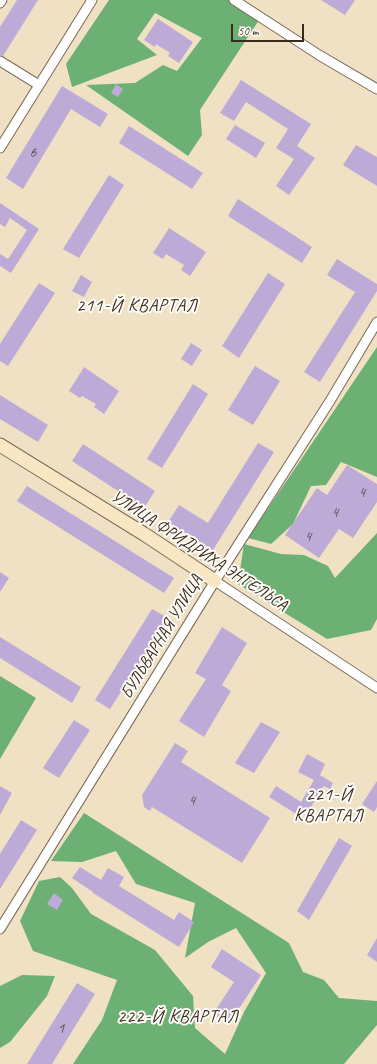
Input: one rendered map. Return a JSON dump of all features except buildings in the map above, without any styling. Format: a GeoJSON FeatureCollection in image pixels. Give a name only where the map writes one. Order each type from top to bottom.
{"type":"FeatureCollection","features":[{"type":"Feature","properties":{"kind":"street"},"geometry":{"type":"LineString","coordinates":[[0,148],[92,0]]}},
{"type":"Feature","properties":{"kind":"street"},"geometry":{"type":"LineString","coordinates":[[234,0],[319,55],[377,89]]}},
{"type":"Feature","properties":{"kind":"street"},"geometry":{"type":"LineString","coordinates":[[0,61],[39,85]]}},
{"type":"Feature","properties":{"kind":"street","name":"БУЛЬВАРНАЯ УЛИЦА"},"geometry":{"type":"LineString","coordinates":[[0,929],[215,581],[330,401],[377,322]]}},
{"type":"Feature","properties":{"kind":"street","name":"УЛИЦА ФРИДРИХА ЭНГЕЛЬСА"},"geometry":{"type":"LineString","coordinates":[[0,446],[144,534],[377,688]]}},
{"type":"Feature","properties":{"kind":"green space"},"geometry":{"type":"Polygon","coordinates":[[[109,0],[232,0],[261,17],[200,110],[202,135],[188,156],[86,85],[135,83],[163,65],[177,71],[202,38],[155,13],[137,39],[157,55],[72,87],[66,64],[109,0]]]}},
{"type":"Feature","properties":{"kind":"green space"},"geometry":{"type":"Polygon","coordinates":[[[377,347],[377,477],[341,462],[326,485],[311,486],[293,524],[271,544],[248,538],[377,347]]]}},
{"type":"Feature","properties":{"kind":"green space"},"geometry":{"type":"Polygon","coordinates":[[[377,533],[377,619],[371,630],[327,639],[238,584],[244,544],[281,554],[304,555],[328,566],[335,578],[377,533]]]}},
{"type":"Feature","properties":{"kind":"green space"},"geometry":{"type":"Polygon","coordinates":[[[0,676],[36,698],[0,759],[0,676]]]}},
{"type":"Feature","properties":{"kind":"green space"},"geometry":{"type":"Polygon","coordinates":[[[84,813],[289,943],[303,972],[324,980],[339,998],[377,1001],[377,1025],[344,1064],[73,1064],[102,1020],[117,980],[33,951],[20,921],[39,881],[60,877],[72,888],[91,914],[155,950],[193,996],[195,1028],[225,1054],[244,1012],[266,973],[236,928],[208,942],[185,958],[195,903],[136,884],[116,851],[82,862],[51,861],[84,813]]]}},
{"type":"Feature","properties":{"kind":"green space"},"geometry":{"type":"Polygon","coordinates":[[[22,975],[55,976],[47,996],[10,1042],[0,1048],[0,986],[22,975]]]}},
{"type":"Feature","properties":{"kind":"district","name":"211-Й КВАРТАЛ"},"geometry":{"type":"Point","coordinates":[137,306]}},
{"type":"Feature","properties":{"kind":"district","name":"221-Й КВАРТАЛ"},"geometry":{"type":"Point","coordinates":[329,805]}},
{"type":"Feature","properties":{"kind":"district","name":"222-Й КВАРТАЛ"},"geometry":{"type":"Point","coordinates":[178,1017]}}]}
